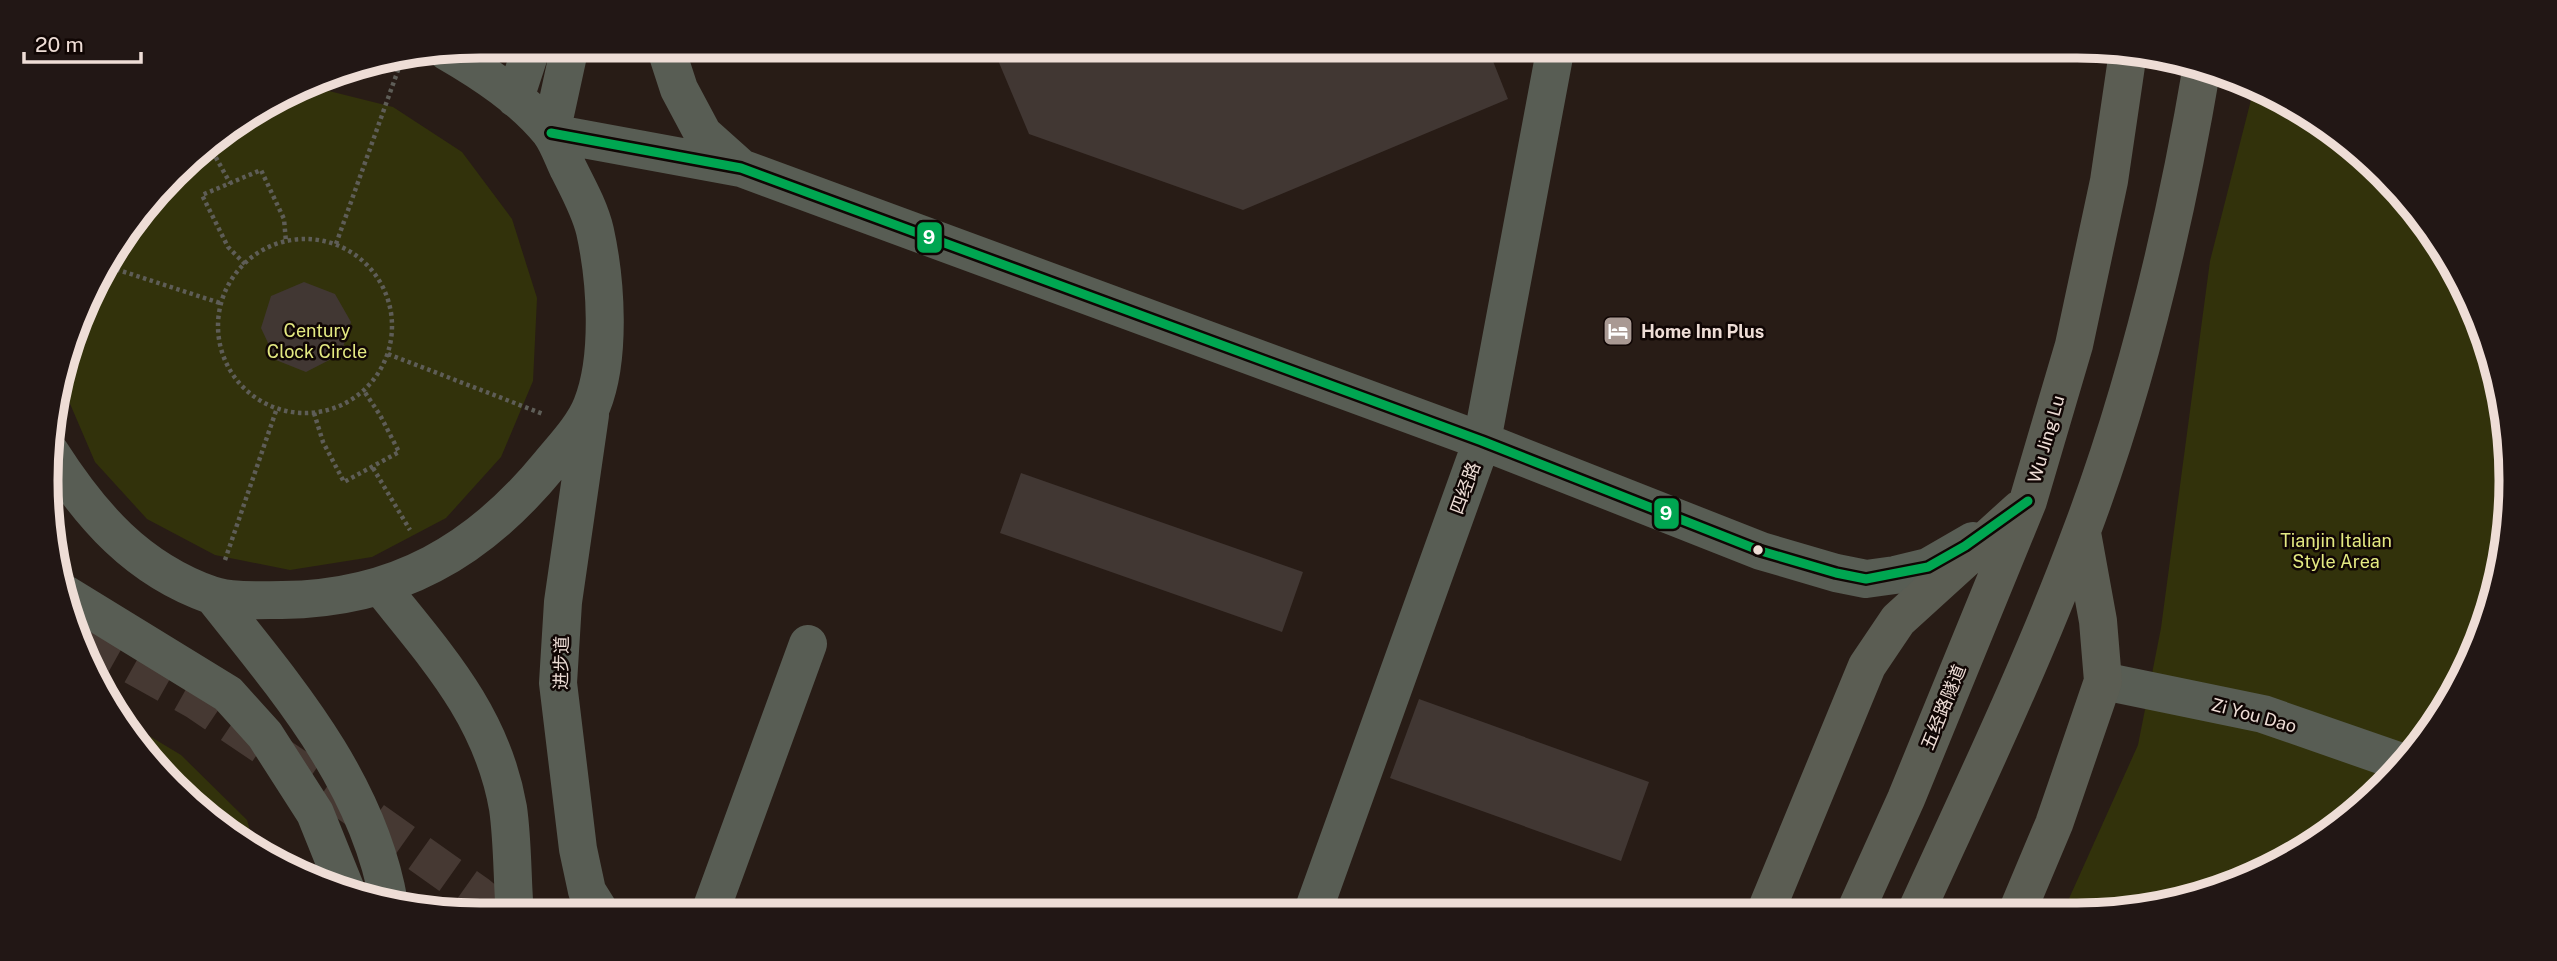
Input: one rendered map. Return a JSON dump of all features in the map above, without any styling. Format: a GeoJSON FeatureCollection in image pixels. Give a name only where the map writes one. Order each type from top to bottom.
{"type":"FeatureCollection","features":[{"type":"Feature","properties":{"kind":"main road","name":"Wu Jing Lu"},"geometry":{"type":"LineString","coordinates":[[1769,903],[1867,666],[1898,620],[2028,501],[2074,345],[2109,181],[2127,61]]}},
{"type":"Feature","properties":{"kind":"main road"},"geometry":{"type":"LineString","coordinates":[[1920,903],[2011,702],[2082,533],[2131,385],[2160,283],[2186,162],[2200,76]]}},
{"type":"Feature","properties":{"kind":"main road","name":"五经路隧道"},"geometry":{"type":"LineString","coordinates":[[1859,903],[1906,799],[2028,501]]}},
{"type":"Feature","properties":{"kind":"main road"},"geometry":{"type":"LineString","coordinates":[[2021,903],[2054,824],[2103,681],[2098,621],[2082,533]]}},
{"type":"Feature","properties":{"kind":"street"},"geometry":{"type":"LineString","coordinates":[[515,98],[528,58]]}},
{"type":"Feature","properties":{"kind":"street"},"geometry":{"type":"LineString","coordinates":[[551,133],[567,58]]}},
{"type":"Feature","properties":{"kind":"street"},"geometry":{"type":"LineString","coordinates":[[669,58],[678,89],[703,134],[741,168]]}},
{"type":"Feature","properties":{"kind":"street","name":"四经路"},"geometry":{"type":"LineString","coordinates":[[1316,903],[1482,441],[1554,58]]}},
{"type":"Feature","properties":{"kind":"street"},"geometry":{"type":"LineString","coordinates":[[458,59],[515,98],[551,133],[741,168],[1482,441],[1761,551],[1866,579],[1928,567],[1965,546],[2028,501]]}},
{"type":"Feature","properties":{"kind":"street","name":"进步道"},"geometry":{"type":"LineString","coordinates":[[551,133],[578,188],[597,243],[605,315],[601,364],[584,417],[563,602],[558,683],[578,849],[587,891],[594,903]]}},
{"type":"Feature","properties":{"kind":"street"},"geometry":{"type":"LineString","coordinates":[[59,465],[76,493],[110,534],[156,568],[212,596],[263,600],[321,600],[381,587],[431,566],[470,543],[502,517],[531,487],[584,417]]}},
{"type":"Feature","properties":{"kind":"street"},"geometry":{"type":"LineString","coordinates":[[381,587],[459,684],[484,727],[508,808],[514,903]]}},
{"type":"Feature","properties":{"kind":"street"},"geometry":{"type":"LineString","coordinates":[[212,596],[300,705],[343,774],[379,855],[387,893]]}},
{"type":"Feature","properties":{"kind":"street"},"geometry":{"type":"LineString","coordinates":[[75,600],[228,694],[265,735],[315,813],[342,880]]}},
{"type":"Feature","properties":{"kind":"street"},"geometry":{"type":"LineString","coordinates":[[713,903],[808,644]]}},
{"type":"Feature","properties":{"kind":"street","name":"Zi You Dao"},"geometry":{"type":"LineString","coordinates":[[2103,681],[2263,714],[2394,759]]}},
{"type":"Feature","properties":{"kind":"path"},"geometry":{"type":"LineString","coordinates":[[335,244],[400,66]]}},
{"type":"Feature","properties":{"kind":"path"},"geometry":{"type":"LineString","coordinates":[[214,153],[230,183]]}},
{"type":"Feature","properties":{"kind":"path"},"geometry":{"type":"LineString","coordinates":[[245,264],[228,247],[202,195],[261,170],[284,219],[286,242]]}},
{"type":"Feature","properties":{"kind":"path"},"geometry":{"type":"LineString","coordinates":[[306,238],[335,244],[361,258],[381,281],[391,309],[393,338],[383,366],[363,391],[341,406],[314,414],[278,408],[260,401],[238,383],[224,359],[218,331],[220,303],[232,278],[245,264],[277,243],[306,238]]}},
{"type":"Feature","properties":{"kind":"path"},"geometry":{"type":"LineString","coordinates":[[114,269],[220,303]]}},
{"type":"Feature","properties":{"kind":"path"},"geometry":{"type":"LineString","coordinates":[[388,354],[584,417]]}},
{"type":"Feature","properties":{"kind":"path"},"geometry":{"type":"LineString","coordinates":[[314,414],[323,442],[344,482],[398,452],[380,415],[363,391]]}},
{"type":"Feature","properties":{"kind":"path"},"geometry":{"type":"LineString","coordinates":[[212,596],[278,408]]}},
{"type":"Feature","properties":{"kind":"path"},"geometry":{"type":"LineString","coordinates":[[373,468],[431,566]]}},
{"type":"Feature","properties":{"kind":"green space","name":"Century Clock Circle"},"geometry":{"type":"Polygon","coordinates":[[[321,89],[393,107],[462,152],[512,219],[537,298],[533,381],[501,457],[446,518],[372,557],[290,570],[215,555],[147,519],[95,462],[67,396],[80,345],[101,294],[129,246],[163,202],[223,145],[269,114],[321,89]]]}},
{"type":"Feature","properties":{"kind":"green space","name":"Tianjin Italian Style Area"},"geometry":{"type":"Polygon","coordinates":[[[2252,96],[2288,114],[2334,145],[2375,182],[2412,223],[2443,269],[2456,294],[2477,345],[2491,398],[2496,425],[2499,480],[2496,536],[2485,590],[2456,667],[2428,715],[2394,759],[2334,816],[2288,847],[2212,881],[2132,900],[2067,903],[2138,745],[2161,628],[2210,261],[2252,96]]]}},
{"type":"Feature","properties":{"kind":"green space"},"geometry":{"type":"Polygon","coordinates":[[[140,730],[181,755],[247,820],[251,835],[202,798],[163,759],[140,730]]]}},
{"type":"Feature","properties":{"kind":"building"},"geometry":{"type":"Polygon","coordinates":[[[997,58],[1492,58],[1508,99],[1243,210],[1029,134],[997,58]]]}},
{"type":"Feature","properties":{"kind":"building"},"geometry":{"type":"Polygon","coordinates":[[[304,282],[335,294],[351,322],[341,354],[306,372],[276,360],[261,328],[271,296],[304,282]]]}},
{"type":"Feature","properties":{"kind":"building"},"geometry":{"type":"Polygon","coordinates":[[[1021,473],[1303,572],[1282,632],[1000,533],[1021,473]]]}},
{"type":"Feature","properties":{"kind":"building"},"geometry":{"type":"Polygon","coordinates":[[[1419,699],[1649,782],[1621,861],[1390,778],[1419,699]]]}},
{"type":"Feature","properties":{"kind":"tunnel"},"geometry":{"type":"LineString","coordinates":[[90,641],[197,701],[347,802],[488,903]]}},
{"type":"Feature","properties":{"kind":"transit line","name":"9"},"geometry":{"type":"LineString","coordinates":[[551,133],[741,168],[1482,441],[1761,551],[1836,573],[1866,579],[1928,567],[1965,546],[2028,501]]}},
{"type":"Feature","properties":{"kind":"place","name":"Home Inn Plus"},"geometry":{"type":"Point","coordinates":[1618,331]}}]}
